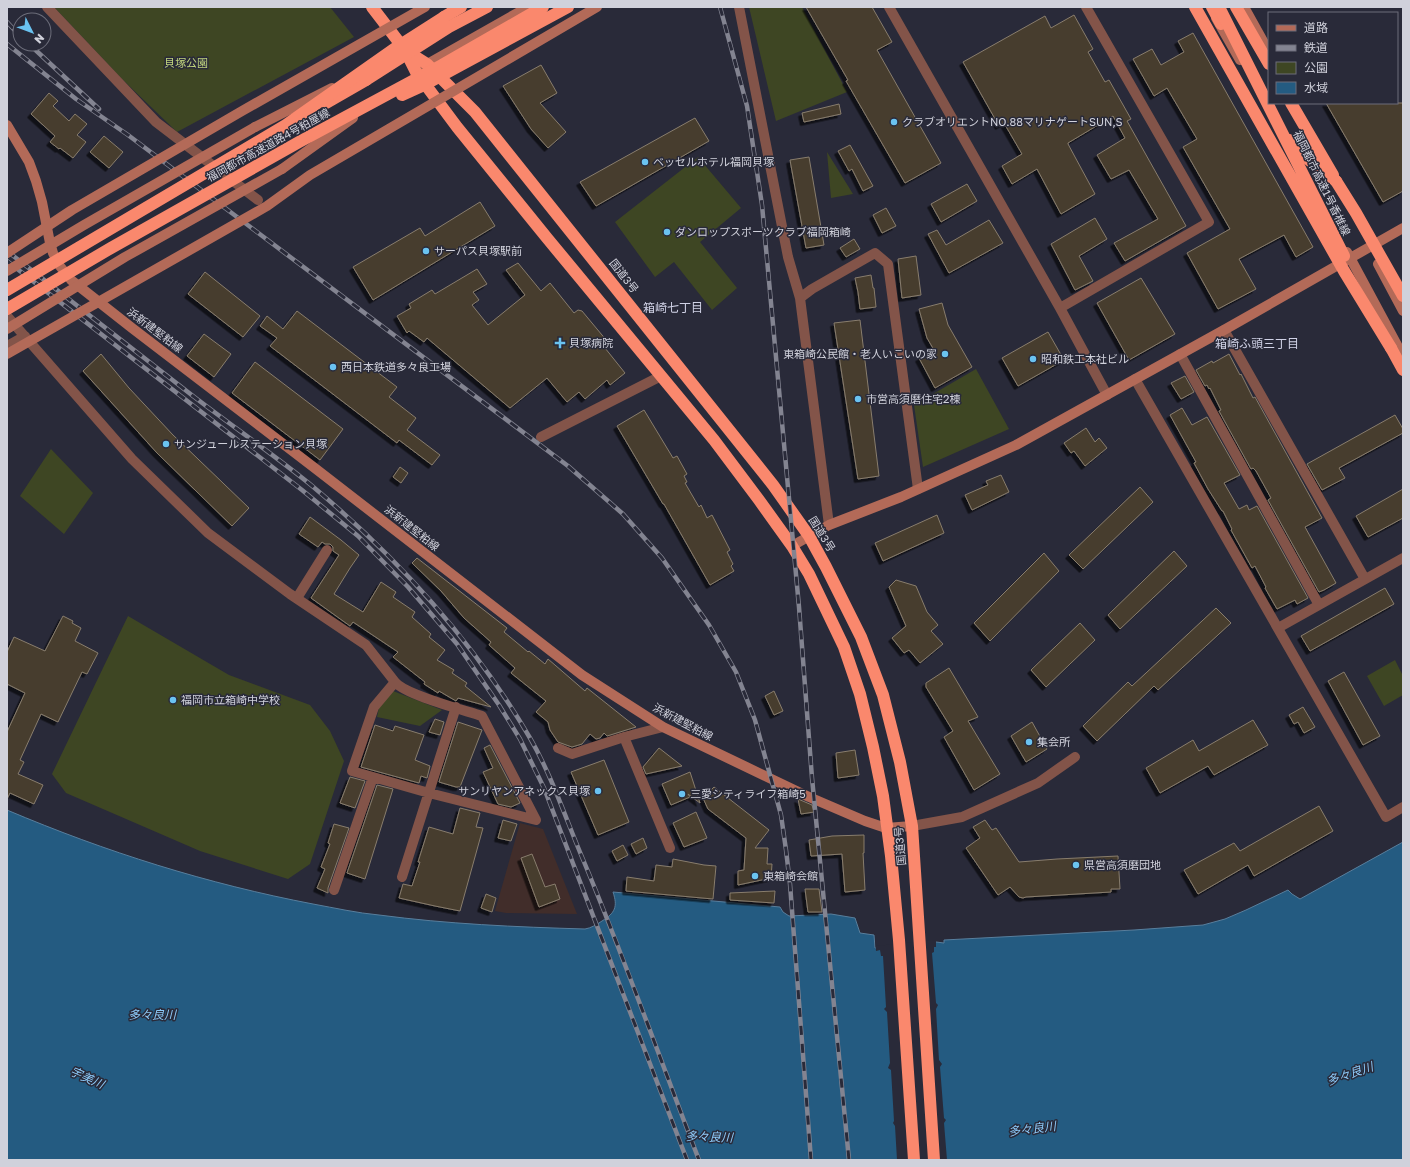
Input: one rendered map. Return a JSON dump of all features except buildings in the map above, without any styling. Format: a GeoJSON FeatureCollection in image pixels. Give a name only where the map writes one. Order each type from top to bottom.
{"type":"FeatureCollection","features":[{"type":"Feature","properties":{"kind":"highway","name":"国道3号"},"geometry":{"type":"LineString","coordinates":[[372,7],[405,50],[416,72],[457,127],[714,440],[792,546],[809,574],[844,647],[860,694],[873,747],[880,782],[891,856],[899,940],[914,1160]]}},
{"type":"Feature","properties":{"kind":"highway"},"geometry":{"type":"LineString","coordinates":[[286,125],[397,47],[461,7]]}},
{"type":"Feature","properties":{"kind":"highway","name":"福岡都市高速道路4号粕屋線"},"geometry":{"type":"LineString","coordinates":[[7,290],[286,125],[366,80],[449,27],[487,7]]}},
{"type":"Feature","properties":{"kind":"highway","name":"福岡都市高速道路4号粕屋線"},"geometry":{"type":"LineString","coordinates":[[7,309],[111,248],[299,142],[442,65],[543,7]]}},
{"type":"Feature","properties":{"kind":"highway"},"geometry":{"type":"LineString","coordinates":[[299,142],[424,85],[568,7]]}},
{"type":"Feature","properties":{"kind":"highway"},"geometry":{"type":"LineString","coordinates":[[1195,7],[1344,271],[1391,348]]}},
{"type":"Feature","properties":{"kind":"highway"},"geometry":{"type":"LineString","coordinates":[[1211,7],[1268,103]]}},
{"type":"Feature","properties":{"kind":"highway","name":"福岡都市高速1号香椎線"},"geometry":{"type":"LineString","coordinates":[[1219,7],[1348,266],[1403,370]]}},
{"type":"Feature","properties":{"kind":"highway"},"geometry":{"type":"LineString","coordinates":[[1236,7],[1268,62]]}},
{"type":"Feature","properties":{"kind":"highway","name":"国道3号"},"geometry":{"type":"LineString","coordinates":[[405,50],[427,64],[475,112],[773,484],[809,536],[861,636],[883,694],[900,762],[912,826],[934,1160]]}},
{"type":"Feature","properties":{"kind":"highway"},"geometry":{"type":"LineString","coordinates":[[1268,104],[1295,149],[1336,181]]}},
{"type":"Feature","properties":{"kind":"highway","name":"福岡都市高速1号香椎線"},"geometry":{"type":"LineString","coordinates":[[1292,104],[1403,296]]}},
{"type":"Feature","properties":{"kind":"street"},"geometry":{"type":"LineString","coordinates":[[47,7],[156,122],[258,200]]}},
{"type":"Feature","properties":{"kind":"street"},"geometry":{"type":"LineString","coordinates":[[7,253],[72,210],[425,7]]}},
{"type":"Feature","properties":{"kind":"street"},"geometry":{"type":"LineString","coordinates":[[7,271],[255,127],[405,50],[495,7]]}},
{"type":"Feature","properties":{"kind":"street"},"geometry":{"type":"LineString","coordinates":[[7,329],[125,257],[282,169],[427,64],[528,7]]}},
{"type":"Feature","properties":{"kind":"street"},"geometry":{"type":"LineString","coordinates":[[7,354],[267,206],[310,175],[597,7]]}},
{"type":"Feature","properties":{"kind":"street"},"geometry":{"type":"LineString","coordinates":[[739,7],[788,257],[800,298],[829,525]]}},
{"type":"Feature","properties":{"kind":"street"},"geometry":{"type":"LineString","coordinates":[[889,7],[1060,308],[1107,395]]}},
{"type":"Feature","properties":{"kind":"street"},"geometry":{"type":"LineString","coordinates":[[1060,308],[1209,222],[1086,7]]}},
{"type":"Feature","properties":{"kind":"street"},"geometry":{"type":"LineString","coordinates":[[1211,7],[1302,171],[1329,224],[1350,258],[1403,356]]}},
{"type":"Feature","properties":{"kind":"street"},"geometry":{"type":"LineString","coordinates":[[1244,7],[1268,50]]}},
{"type":"Feature","properties":{"kind":"street"},"geometry":{"type":"LineString","coordinates":[[1298,104],[1326,154],[1353,217],[1403,310]]}},
{"type":"Feature","properties":{"kind":"street","name":"浜新建堅粕線"},"geometry":{"type":"LineString","coordinates":[[7,126],[28,162],[36,181],[53,253],[59,265],[71,280],[582,675],[663,727],[809,797],[865,821],[886,828],[912,826]]}},
{"type":"Feature","properties":{"kind":"street"},"geometry":{"type":"LineString","coordinates":[[792,546],[829,525],[918,489],[1016,445],[1224,330],[1403,228]]}},
{"type":"Feature","properties":{"kind":"street"},"geometry":{"type":"LineString","coordinates":[[800,298],[812,289],[875,253],[888,264],[918,489]]}},
{"type":"Feature","properties":{"kind":"street"},"geometry":{"type":"LineString","coordinates":[[7,316],[132,459],[208,533],[297,598],[366,645],[395,682],[398,686],[414,694],[482,716],[536,820],[428,793],[352,771],[374,707],[395,682]]}},
{"type":"Feature","properties":{"kind":"street"},"geometry":{"type":"LineString","coordinates":[[1224,330],[1365,579]]}},
{"type":"Feature","properties":{"kind":"street"},"geometry":{"type":"LineString","coordinates":[[7,346],[25,336]]}},
{"type":"Feature","properties":{"kind":"street"},"geometry":{"type":"LineString","coordinates":[[1180,354],[1320,604]]}},
{"type":"Feature","properties":{"kind":"street"},"geometry":{"type":"LineString","coordinates":[[541,437],[661,376]]}},
{"type":"Feature","properties":{"kind":"street"},"geometry":{"type":"LineString","coordinates":[[1136,379],[1386,817],[1403,807]]}},
{"type":"Feature","properties":{"kind":"street"},"geometry":{"type":"LineString","coordinates":[[297,598],[327,550]]}},
{"type":"Feature","properties":{"kind":"street"},"geometry":{"type":"LineString","coordinates":[[1278,628],[1403,558]]}},
{"type":"Feature","properties":{"kind":"street"},"geometry":{"type":"LineString","coordinates":[[402,877],[456,707]]}},
{"type":"Feature","properties":{"kind":"street"},"geometry":{"type":"LineString","coordinates":[[558,748],[572,754],[624,737],[663,727]]}},
{"type":"Feature","properties":{"kind":"street"},"geometry":{"type":"LineString","coordinates":[[624,737],[670,848]]}},
{"type":"Feature","properties":{"kind":"street"},"geometry":{"type":"LineString","coordinates":[[912,826],[962,817],[1038,783],[1075,757]]}},
{"type":"Feature","properties":{"kind":"street"},"geometry":{"type":"LineString","coordinates":[[334,890],[373,777]]}},
{"type":"Feature","properties":{"kind":"shaded area"},"geometry":{"type":"Polygon","coordinates":[[[520,823],[543,829],[577,914],[506,913],[495,911],[520,823]]]}},
{"type":"Feature","properties":{"kind":"green space","name":"貝塚公園"},"geometry":{"type":"Polygon","coordinates":[[[54,7],[330,7],[354,37],[177,132],[122,79],[54,7]]]}},
{"type":"Feature","properties":{"kind":"green space"},"geometry":{"type":"Polygon","coordinates":[[[749,7],[802,7],[847,92],[776,121],[749,7]]]}},
{"type":"Feature","properties":{"kind":"green space"},"geometry":{"type":"Polygon","coordinates":[[[827,152],[853,194],[831,198],[827,152]]]}},
{"type":"Feature","properties":{"kind":"green space","name":"ダンロップスポーツクラブ福岡箱崎"},"geometry":{"type":"Polygon","coordinates":[[[698,157],[741,208],[700,242],[737,288],[712,310],[674,262],[655,277],[615,222],[698,157]]]}},
{"type":"Feature","properties":{"kind":"green space"},"geometry":{"type":"Polygon","coordinates":[[[976,369],[1009,429],[923,467],[914,405],[976,369]]]}},
{"type":"Feature","properties":{"kind":"green space"},"geometry":{"type":"Polygon","coordinates":[[[51,449],[93,493],[64,534],[20,496],[51,449]]]}},
{"type":"Feature","properties":{"kind":"green space"},"geometry":{"type":"Polygon","coordinates":[[[128,616],[229,675],[310,705],[330,731],[344,761],[310,864],[288,879],[200,851],[66,793],[52,774],[128,616]]]}},
{"type":"Feature","properties":{"kind":"green space"},"geometry":{"type":"Polygon","coordinates":[[[1395,660],[1403,676],[1403,695],[1384,706],[1367,676],[1395,660]]]}},
{"type":"Feature","properties":{"kind":"green space"},"geometry":{"type":"Polygon","coordinates":[[[393,691],[442,710],[420,726],[377,717],[379,708],[393,691]]]}},
{"type":"Feature","properties":{"kind":"water","name":"多々良川"},"geometry":{"type":"Polygon","coordinates":[[[7,810],[82,840],[196,877],[274,896],[354,912],[456,923],[585,929],[598,924],[613,912],[615,902],[613,892],[780,907],[783,912],[789,916],[831,914],[855,918],[860,933],[874,935],[875,948],[936,942],[944,943],[944,940],[1203,925],[1225,919],[1288,890],[1300,899],[1403,842],[1403,1160],[7,1160],[7,810]]]}},
{"type":"Feature","properties":{"kind":"pier"},"geometry":{"type":"Polygon","coordinates":[[[875,936],[876,946],[936,940],[936,947],[934,947],[934,952],[932,953],[936,1003],[938,1005],[936,1009],[939,1060],[942,1064],[940,1067],[944,1118],[946,1120],[944,1123],[947,1160],[897,1160],[895,1126],[893,1123],[891,1070],[888,1068],[890,1063],[887,1012],[884,1009],[886,1007],[883,956],[881,956],[880,950],[876,951],[875,936]]]}},
{"type":"Feature","properties":{"kind":"railway"},"geometry":{"type":"LineString","coordinates":[[720,7],[747,106],[762,205],[799,607],[812,778],[849,1160]]}},
{"type":"Feature","properties":{"kind":"railway"},"geometry":{"type":"LineString","coordinates":[[7,22],[12,27]]}},
{"type":"Feature","properties":{"kind":"railway"},"geometry":{"type":"LineString","coordinates":[[7,44],[76,99],[128,135],[568,466],[623,514],[662,558],[709,625],[736,672],[755,720],[781,815],[790,884],[811,1160]]}},
{"type":"Feature","properties":{"kind":"railway"},"geometry":{"type":"LineString","coordinates":[[38,52],[99,109]]}},
{"type":"Feature","properties":{"kind":"railway"},"geometry":{"type":"LineString","coordinates":[[7,251],[193,396],[311,485],[343,513],[403,571],[459,634],[508,702],[538,752],[613,932],[699,1160]]}},
{"type":"Feature","properties":{"kind":"railway"},"geometry":{"type":"LineString","coordinates":[[7,261],[302,490],[358,536],[408,587],[457,644],[499,705],[520,739],[544,788],[687,1160]]}},
{"type":"Feature","properties":{"kind":"place","name":"クラブオリエントNO.88マリナゲートSUN,S"},"geometry":{"type":"Point","coordinates":[894,122]}},
{"type":"Feature","properties":{"kind":"place","name":"ベッセルホテル福岡貝塚"},"geometry":{"type":"Point","coordinates":[645,162]}},
{"type":"Feature","properties":{"kind":"place","name":"ダンロップスポーツクラブ福岡箱崎"},"geometry":{"type":"Point","coordinates":[667,232]}},
{"type":"Feature","properties":{"kind":"place","name":"サーパス貝塚駅前"},"geometry":{"type":"Point","coordinates":[426,251]}},
{"type":"Feature","properties":{"kind":"place","name":"貝塚病院"},"geometry":{"type":"Point","coordinates":[560,343]}},
{"type":"Feature","properties":{"kind":"place","name":"東箱崎公民館・老人いこいの家"},"geometry":{"type":"Point","coordinates":[945,354]}},
{"type":"Feature","properties":{"kind":"place","name":"昭和鉄工本社ビル"},"geometry":{"type":"Point","coordinates":[1033,359]}},
{"type":"Feature","properties":{"kind":"place","name":"西日本鉄道多々良工場"},"geometry":{"type":"Point","coordinates":[333,367]}},
{"type":"Feature","properties":{"kind":"place","name":"市営高須磨住宅2棟"},"geometry":{"type":"Point","coordinates":[858,399]}},
{"type":"Feature","properties":{"kind":"place","name":"サンジュールステーション貝塚"},"geometry":{"type":"Point","coordinates":[166,444]}},
{"type":"Feature","properties":{"kind":"place","name":"福岡市立箱崎中学校"},"geometry":{"type":"Point","coordinates":[173,700]}},
{"type":"Feature","properties":{"kind":"place","name":"集会所"},"geometry":{"type":"Point","coordinates":[1029,742]}},
{"type":"Feature","properties":{"kind":"place","name":"サンリヤンアネックス貝塚"},"geometry":{"type":"Point","coordinates":[598,791]}},
{"type":"Feature","properties":{"kind":"place","name":"三愛シティライフ箱崎5"},"geometry":{"type":"Point","coordinates":[682,794]}},
{"type":"Feature","properties":{"kind":"place","name":"県営高須磨団地"},"geometry":{"type":"Point","coordinates":[1076,865]}},
{"type":"Feature","properties":{"kind":"place","name":"東箱崎会館"},"geometry":{"type":"Point","coordinates":[755,876]}},
{"type":"Feature","properties":{"kind":"district","name":"箱崎七丁目"},"geometry":{"type":"Point","coordinates":[673,308]}},
{"type":"Feature","properties":{"kind":"district","name":"箱崎ふ頭三丁目"},"geometry":{"type":"Point","coordinates":[1257,344]}},
{"type":"Feature","properties":{"kind":"water label","name":"宇美川"},"geometry":{"type":"Point","coordinates":[87,1078]}}]}
